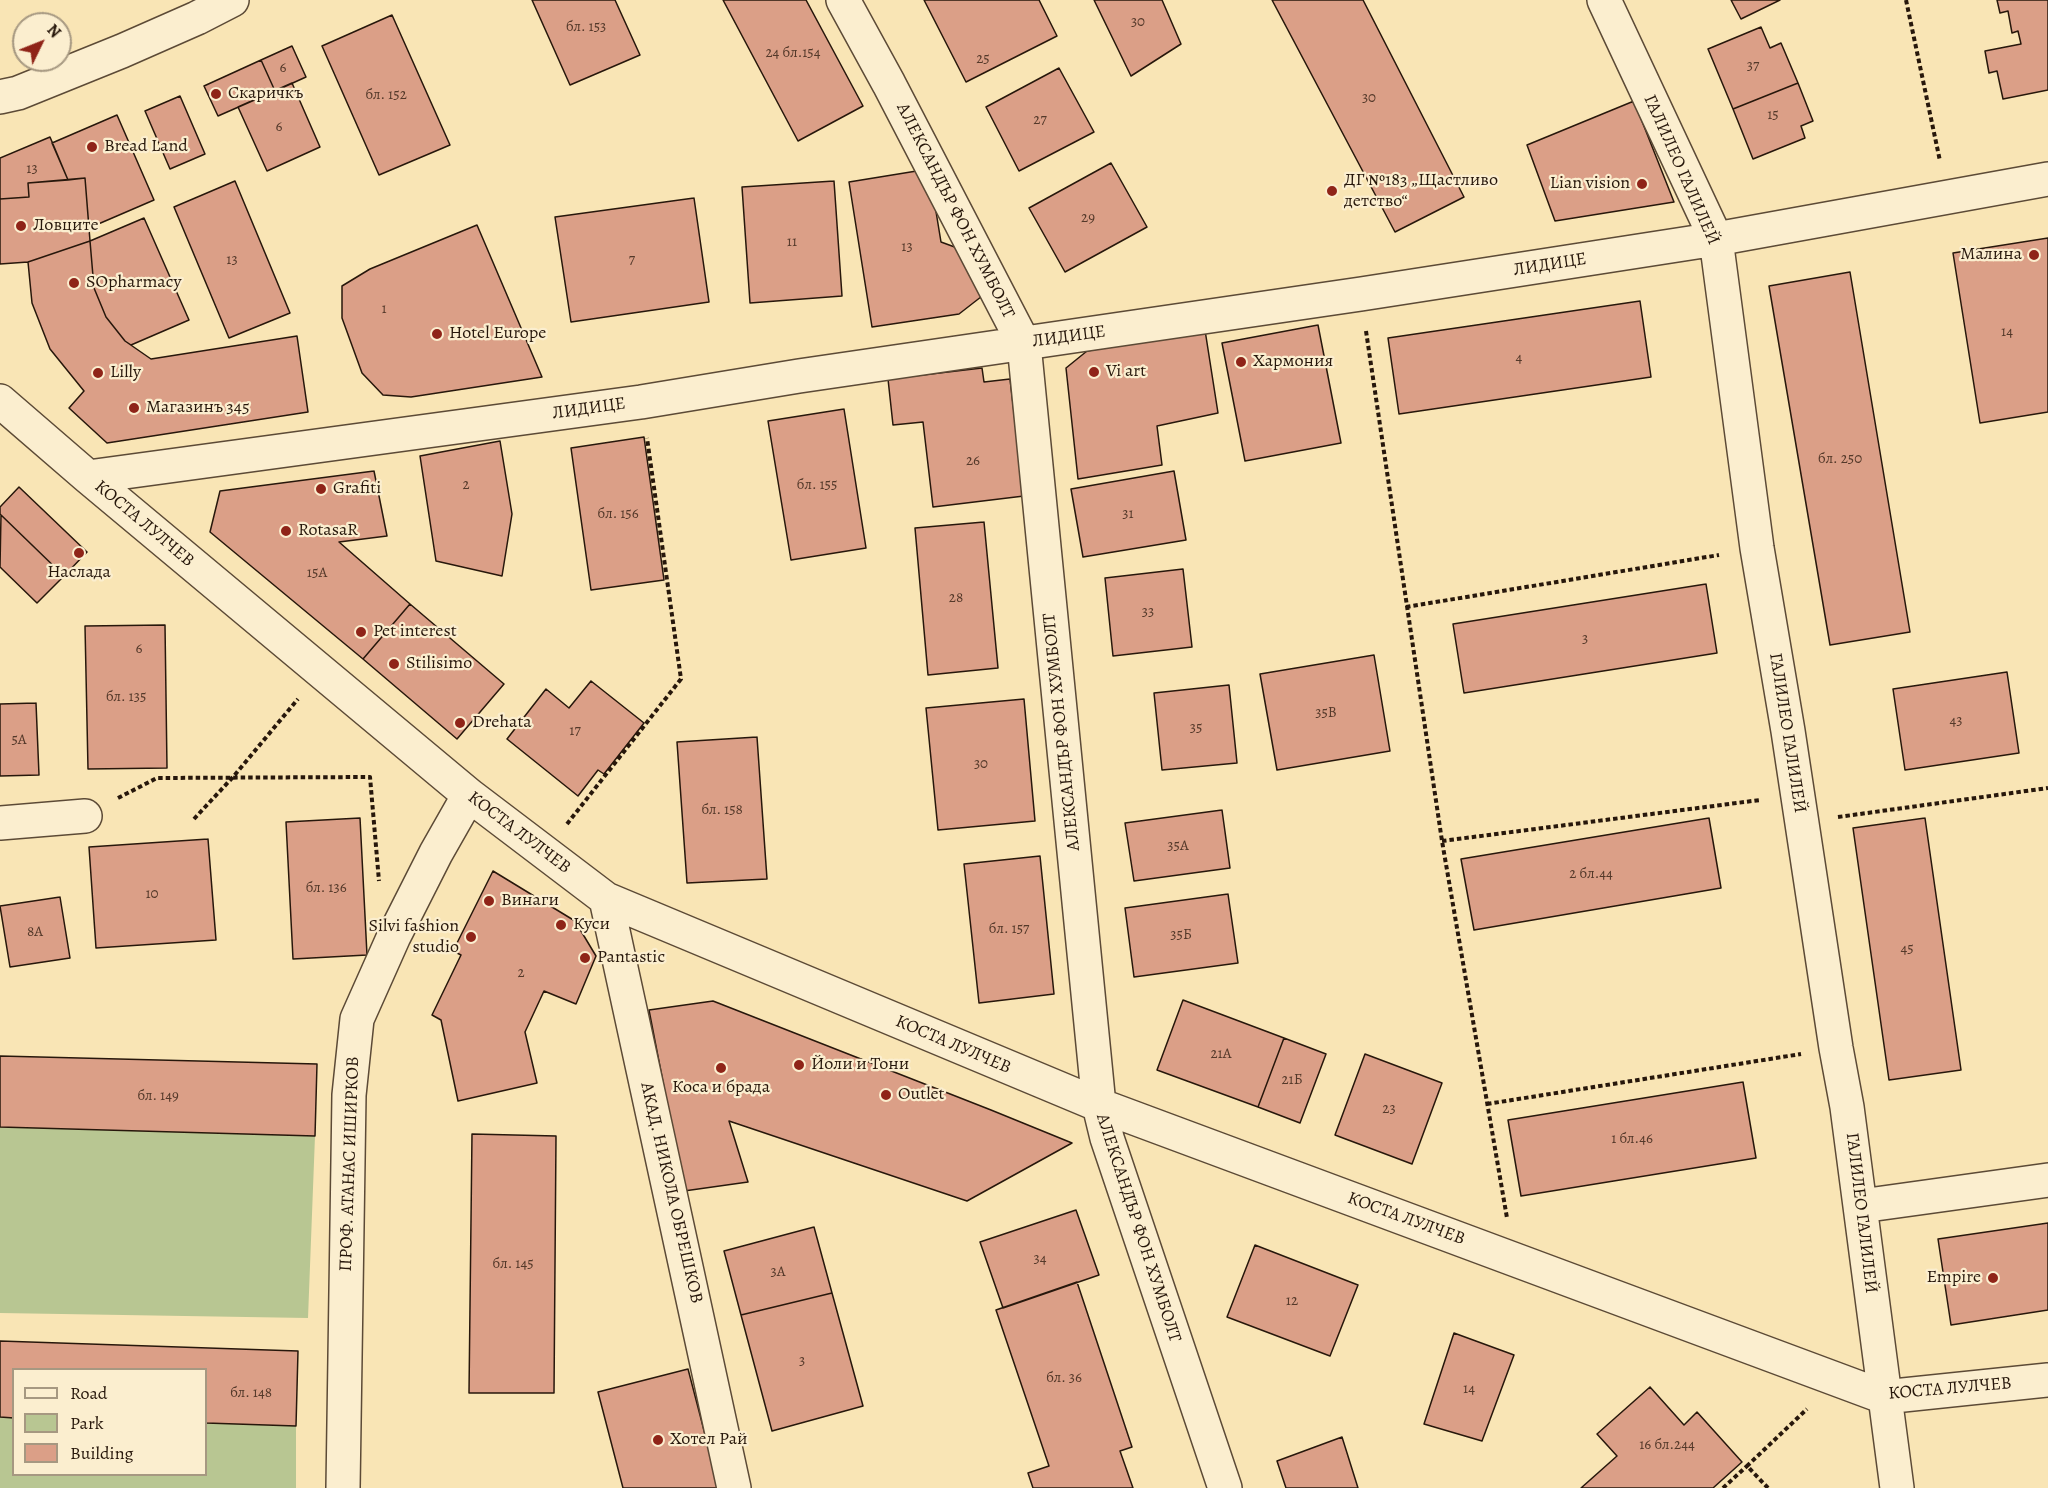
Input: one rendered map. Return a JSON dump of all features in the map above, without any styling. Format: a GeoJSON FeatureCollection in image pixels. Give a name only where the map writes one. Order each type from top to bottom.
{"type":"FeatureCollection","features":[{"type":"Feature","properties":{"kind":"street"},"geometry":{"type":"LineString","coordinates":[[0,97],[18,93],[122,51],[232,0]]}},
{"type":"Feature","properties":{"kind":"street","name":"АЛЕКСАНДЪР ФОН ХУМБОЛТ"},"geometry":{"type":"LineString","coordinates":[[843,0],[1024,344],[1099,1105],[1107,1138],[1225,1488]]}},
{"type":"Feature","properties":{"kind":"street","name":"ГАЛИЛЕО ГАЛИЛЕЙ"},"geometry":{"type":"LineString","coordinates":[[1604,0],[1716,239],[1742,448],[1847,1107],[1897,1488]]}},
{"type":"Feature","properties":{"kind":"street","name":"ЛИДИЦЕ"},"geometry":{"type":"LineString","coordinates":[[88,477],[641,402],[799,376],[1361,294],[1716,239],[2048,179]]}},
{"type":"Feature","properties":{"kind":"street","name":"КОСТА ЛУЛЧЕВ"},"geometry":{"type":"LineString","coordinates":[[0,401],[469,795],[606,899],[1099,1105],[1884,1397],[2048,1380]]}},
{"type":"Feature","properties":{"kind":"street","name":"ПРОФ. АТАНАС ИШИРКОВ"},"geometry":{"type":"LineString","coordinates":[[343,1488],[349,1095],[357,1019],[394,936],[436,853],[469,795]]}},
{"type":"Feature","properties":{"kind":"street"},"geometry":{"type":"LineString","coordinates":[[0,823],[86,816]]}},
{"type":"Feature","properties":{"kind":"street","name":"АКАД. НИКОЛА ОБРЕШКОВ"},"geometry":{"type":"LineString","coordinates":[[606,899],[734,1488]]}},
{"type":"Feature","properties":{"kind":"street"},"geometry":{"type":"LineString","coordinates":[[1861,1206],[2048,1180]]}},
{"type":"Feature","properties":{"kind":"path"},"geometry":{"type":"LineString","coordinates":[[1906,0],[1931,118]]}},
{"type":"Feature","properties":{"kind":"path"},"geometry":{"type":"LineString","coordinates":[[1361,294],[1442,841],[1509,1229]]}},
{"type":"Feature","properties":{"kind":"path"},"geometry":{"type":"LineString","coordinates":[[560,833],[681,679],[641,402]]}},
{"type":"Feature","properties":{"kind":"path"},"geometry":{"type":"LineString","coordinates":[[1406,607],[1728,553]]}},
{"type":"Feature","properties":{"kind":"path"},"geometry":{"type":"LineString","coordinates":[[194,819],[305,691]]}},
{"type":"Feature","properties":{"kind":"path"},"geometry":{"type":"LineString","coordinates":[[86,816],[157,778],[370,777],[379,882]]}},
{"type":"Feature","properties":{"kind":"path"},"geometry":{"type":"LineString","coordinates":[[1801,822],[2048,788]]}},
{"type":"Feature","properties":{"kind":"path"},"geometry":{"type":"LineString","coordinates":[[1442,841],[1745,802]]}},
{"type":"Feature","properties":{"kind":"path"},"geometry":{"type":"LineString","coordinates":[[1487,1104],[1791,1056]]}},
{"type":"Feature","properties":{"kind":"path"},"geometry":{"type":"LineString","coordinates":[[1723,1488],[1814,1404]]}},
{"type":"Feature","properties":{"kind":"path"},"geometry":{"type":"LineString","coordinates":[[1747,1466],[1768,1488]]}},
{"type":"Feature","properties":{"kind":"green space"},"geometry":{"type":"Polygon","coordinates":[[[0,1127],[315,1136],[308,1318],[0,1313],[0,1127]]]}},
{"type":"Feature","properties":{"kind":"green space"},"geometry":{"type":"Polygon","coordinates":[[[0,1417],[12,1418],[12,1476],[207,1476],[207,1423],[296,1426],[296,1488],[0,1488],[0,1417]]]}},
{"type":"Feature","properties":{"kind":"building"},"geometry":{"type":"Polygon","coordinates":[[[532,0],[615,0],[640,55],[570,85],[532,0]]]}},
{"type":"Feature","properties":{"kind":"building"},"geometry":{"type":"Polygon","coordinates":[[[723,0],[806,0],[863,106],[798,141],[723,0]]]}},
{"type":"Feature","properties":{"kind":"building"},"geometry":{"type":"Polygon","coordinates":[[[924,0],[1039,0],[1057,36],[966,82],[924,0]]]}},
{"type":"Feature","properties":{"kind":"building"},"geometry":{"type":"Polygon","coordinates":[[[1094,0],[1162,0],[1181,44],[1131,76],[1094,0]]]}},
{"type":"Feature","properties":{"kind":"building"},"geometry":{"type":"Polygon","coordinates":[[[1272,0],[1363,0],[1464,197],[1395,232],[1272,0]]]}},
{"type":"Feature","properties":{"kind":"building"},"geometry":{"type":"Polygon","coordinates":[[[1731,0],[1780,0],[1741,19],[1731,0]]]}},
{"type":"Feature","properties":{"kind":"building"},"geometry":{"type":"Polygon","coordinates":[[[1997,0],[2048,0],[2048,90],[2003,99],[1997,71],[1989,73],[1985,51],[2021,44],[2018,31],[2012,33],[2008,11],[2000,13],[1997,0]]]}},
{"type":"Feature","properties":{"kind":"building"},"geometry":{"type":"Polygon","coordinates":[[[392,15],[450,145],[379,175],[322,46],[392,15]]]}},
{"type":"Feature","properties":{"kind":"building"},"geometry":{"type":"Polygon","coordinates":[[[1761,27],[1770,48],[1781,43],[1798,83],[1733,109],[1708,49],[1761,27]]]}},
{"type":"Feature","properties":{"kind":"building"},"geometry":{"type":"Polygon","coordinates":[[[292,46],[306,77],[275,91],[261,60],[292,46]]]}},
{"type":"Feature","properties":{"kind":"building"},"geometry":{"type":"Polygon","coordinates":[[[261,60],[275,91],[218,116],[204,86],[261,60]]]}},
{"type":"Feature","properties":{"kind":"building"},"geometry":{"type":"Polygon","coordinates":[[[1059,68],[1094,132],[1019,171],[986,107],[1059,68]]]}},
{"type":"Feature","properties":{"kind":"building"},"geometry":{"type":"Polygon","coordinates":[[[292,83],[320,147],[267,171],[238,107],[292,83]]]}},
{"type":"Feature","properties":{"kind":"building"},"geometry":{"type":"Polygon","coordinates":[[[1798,83],[1813,121],[1801,126],[1805,138],[1753,159],[1733,109],[1798,83]]]}},
{"type":"Feature","properties":{"kind":"building"},"geometry":{"type":"Polygon","coordinates":[[[180,96],[205,154],[170,169],[145,111],[180,96]]]}},
{"type":"Feature","properties":{"kind":"building"},"geometry":{"type":"Polygon","coordinates":[[[1634,101],[1674,202],[1555,221],[1527,145],[1634,101]]]}},
{"type":"Feature","properties":{"kind":"building"},"geometry":{"type":"Polygon","coordinates":[[[117,115],[154,200],[89,228],[85,178],[68,180],[52,143],[117,115]]]}},
{"type":"Feature","properties":{"kind":"building"},"geometry":{"type":"Polygon","coordinates":[[[50,137],[68,180],[28,183],[29,197],[0,199],[0,158],[50,137]]]}},
{"type":"Feature","properties":{"kind":"building"},"geometry":{"type":"Polygon","coordinates":[[[1111,163],[1147,227],[1065,272],[1029,208],[1111,163]]]}},
{"type":"Feature","properties":{"kind":"building"},"geometry":{"type":"Polygon","coordinates":[[[929,169],[941,242],[971,253],[986,293],[959,314],[872,327],[849,182],[929,169]]]}},
{"type":"Feature","properties":{"kind":"building"},"geometry":{"type":"Polygon","coordinates":[[[85,178],[90,241],[28,262],[0,264],[0,199],[29,197],[28,183],[85,178]]]}},
{"type":"Feature","properties":{"kind":"building"},"geometry":{"type":"Polygon","coordinates":[[[235,181],[290,313],[229,338],[174,207],[235,181]]]}},
{"type":"Feature","properties":{"kind":"building"},"geometry":{"type":"Polygon","coordinates":[[[834,181],[842,296],[750,303],[742,187],[834,181]]]}},
{"type":"Feature","properties":{"kind":"building"},"geometry":{"type":"Polygon","coordinates":[[[694,198],[709,302],[571,322],[555,217],[694,198]]]}},
{"type":"Feature","properties":{"kind":"building"},"geometry":{"type":"Polygon","coordinates":[[[144,218],[189,320],[131,345],[125,341],[106,317],[94,288],[90,241],[144,218]]]}},
{"type":"Feature","properties":{"kind":"building"},"geometry":{"type":"Polygon","coordinates":[[[477,225],[542,377],[411,397],[383,395],[362,373],[342,318],[342,286],[370,269],[477,225]]]}},
{"type":"Feature","properties":{"kind":"building"},"geometry":{"type":"Polygon","coordinates":[[[2048,238],[2048,412],[1980,423],[1953,253],[2048,238]]]}},
{"type":"Feature","properties":{"kind":"building"},"geometry":{"type":"Polygon","coordinates":[[[90,241],[94,288],[106,317],[125,341],[151,359],[297,336],[308,412],[107,443],[69,408],[84,391],[50,349],[32,303],[28,262],[90,241]]]}},
{"type":"Feature","properties":{"kind":"building"},"geometry":{"type":"Polygon","coordinates":[[[1850,272],[1910,632],[1830,645],[1769,286],[1850,272]]]}},
{"type":"Feature","properties":{"kind":"building"},"geometry":{"type":"Polygon","coordinates":[[[1640,301],[1651,377],[1399,414],[1388,338],[1640,301]]]}},
{"type":"Feature","properties":{"kind":"building"},"geometry":{"type":"Polygon","coordinates":[[[1318,325],[1341,443],[1245,461],[1222,343],[1318,325]]]}},
{"type":"Feature","properties":{"kind":"building"},"geometry":{"type":"Polygon","coordinates":[[[1205,330],[1218,413],[1157,426],[1162,465],[1078,479],[1066,368],[1087,351],[1205,330]]]}},
{"type":"Feature","properties":{"kind":"building"},"geometry":{"type":"Polygon","coordinates":[[[982,368],[984,382],[1010,379],[1024,496],[933,507],[923,422],[893,425],[888,379],[982,368]]]}},
{"type":"Feature","properties":{"kind":"building"},"geometry":{"type":"Polygon","coordinates":[[[844,409],[866,548],[791,560],[768,421],[844,409]]]}},
{"type":"Feature","properties":{"kind":"building"},"geometry":{"type":"Polygon","coordinates":[[[644,437],[664,580],[591,590],[571,448],[644,437]]]}},
{"type":"Feature","properties":{"kind":"building"},"geometry":{"type":"Polygon","coordinates":[[[500,441],[512,514],[502,576],[436,561],[420,456],[500,441]]]}},
{"type":"Feature","properties":{"kind":"building"},"geometry":{"type":"Polygon","coordinates":[[[374,471],[387,536],[339,542],[410,604],[363,659],[210,532],[220,491],[374,471]]]}},
{"type":"Feature","properties":{"kind":"building"},"geometry":{"type":"Polygon","coordinates":[[[1174,471],[1186,540],[1083,557],[1071,489],[1174,471]]]}},
{"type":"Feature","properties":{"kind":"building"},"geometry":{"type":"Polygon","coordinates":[[[19,487],[87,552],[64,576],[0,514],[0,507],[19,487]]]}},
{"type":"Feature","properties":{"kind":"building"},"geometry":{"type":"Polygon","coordinates":[[[1,515],[64,576],[37,603],[0,567],[1,515]]]}},
{"type":"Feature","properties":{"kind":"building"},"geometry":{"type":"Polygon","coordinates":[[[984,522],[998,668],[928,675],[915,528],[984,522]]]}},
{"type":"Feature","properties":{"kind":"building"},"geometry":{"type":"Polygon","coordinates":[[[1183,569],[1192,647],[1113,656],[1105,578],[1183,569]]]}},
{"type":"Feature","properties":{"kind":"building"},"geometry":{"type":"Polygon","coordinates":[[[1706,584],[1717,653],[1464,693],[1453,624],[1706,584]]]}},
{"type":"Feature","properties":{"kind":"building"},"geometry":{"type":"Polygon","coordinates":[[[410,604],[504,684],[457,739],[363,659],[410,604]]]}},
{"type":"Feature","properties":{"kind":"building"},"geometry":{"type":"Polygon","coordinates":[[[165,625],[167,768],[88,769],[85,626],[165,625]]]}},
{"type":"Feature","properties":{"kind":"building"},"geometry":{"type":"Polygon","coordinates":[[[1374,655],[1390,751],[1277,770],[1260,674],[1374,655]]]}},
{"type":"Feature","properties":{"kind":"building"},"geometry":{"type":"Polygon","coordinates":[[[2007,672],[2019,753],[1905,770],[1893,689],[2007,672]]]}},
{"type":"Feature","properties":{"kind":"building"},"geometry":{"type":"Polygon","coordinates":[[[591,681],[644,723],[604,774],[598,770],[578,796],[507,739],[546,689],[569,708],[591,681]]]}},
{"type":"Feature","properties":{"kind":"building"},"geometry":{"type":"Polygon","coordinates":[[[1229,685],[1237,763],[1162,770],[1154,693],[1229,685]]]}},
{"type":"Feature","properties":{"kind":"building"},"geometry":{"type":"Polygon","coordinates":[[[1024,699],[1035,821],[938,830],[926,708],[1024,699]]]}},
{"type":"Feature","properties":{"kind":"building"},"geometry":{"type":"Polygon","coordinates":[[[36,703],[39,775],[0,776],[0,704],[36,703]]]}},
{"type":"Feature","properties":{"kind":"building"},"geometry":{"type":"Polygon","coordinates":[[[757,737],[767,879],[687,883],[677,742],[757,737]]]}},
{"type":"Feature","properties":{"kind":"building"},"geometry":{"type":"Polygon","coordinates":[[[1222,810],[1230,868],[1134,881],[1125,823],[1222,810]]]}},
{"type":"Feature","properties":{"kind":"building"},"geometry":{"type":"Polygon","coordinates":[[[360,818],[367,955],[293,959],[286,822],[360,818]]]}},
{"type":"Feature","properties":{"kind":"building"},"geometry":{"type":"Polygon","coordinates":[[[1709,818],[1721,888],[1474,930],[1461,859],[1709,818]]]}},
{"type":"Feature","properties":{"kind":"building"},"geometry":{"type":"Polygon","coordinates":[[[1925,818],[1961,1070],[1889,1080],[1853,828],[1925,818]]]}},
{"type":"Feature","properties":{"kind":"building"},"geometry":{"type":"Polygon","coordinates":[[[208,839],[216,940],[96,948],[89,847],[208,839]]]}},
{"type":"Feature","properties":{"kind":"building"},"geometry":{"type":"Polygon","coordinates":[[[1040,856],[1054,994],[979,1003],[964,864],[1040,856]]]}},
{"type":"Feature","properties":{"kind":"building"},"geometry":{"type":"Polygon","coordinates":[[[493,871],[575,921],[596,956],[576,1004],[544,991],[525,1032],[537,1083],[458,1101],[441,1020],[432,1015],[461,955],[453,951],[493,871]]]}},
{"type":"Feature","properties":{"kind":"building"},"geometry":{"type":"Polygon","coordinates":[[[1228,894],[1238,963],[1134,977],[1125,908],[1228,894]]]}},
{"type":"Feature","properties":{"kind":"building"},"geometry":{"type":"Polygon","coordinates":[[[60,897],[70,958],[10,967],[0,906],[60,897]]]}},
{"type":"Feature","properties":{"kind":"building"},"geometry":{"type":"Polygon","coordinates":[[[1183,1000],[1284,1038],[1258,1107],[1157,1070],[1183,1000]]]}},
{"type":"Feature","properties":{"kind":"building"},"geometry":{"type":"Polygon","coordinates":[[[713,1001],[1072,1143],[967,1201],[729,1121],[748,1182],[684,1191],[649,1010],[713,1001]]]}},
{"type":"Feature","properties":{"kind":"building"},"geometry":{"type":"Polygon","coordinates":[[[1284,1038],[1326,1054],[1300,1123],[1258,1107],[1284,1038]]]}},
{"type":"Feature","properties":{"kind":"building"},"geometry":{"type":"Polygon","coordinates":[[[1365,1054],[1442,1083],[1412,1164],[1335,1135],[1365,1054]]]}},
{"type":"Feature","properties":{"kind":"building"},"geometry":{"type":"Polygon","coordinates":[[[0,1056],[317,1064],[315,1136],[0,1127],[0,1056]]]}},
{"type":"Feature","properties":{"kind":"building"},"geometry":{"type":"Polygon","coordinates":[[[1743,1082],[1756,1158],[1521,1196],[1508,1120],[1743,1082]]]}},
{"type":"Feature","properties":{"kind":"building"},"geometry":{"type":"Polygon","coordinates":[[[472,1134],[556,1136],[554,1393],[469,1393],[472,1134]]]}},
{"type":"Feature","properties":{"kind":"building"},"geometry":{"type":"Polygon","coordinates":[[[1076,1210],[1099,1275],[1003,1308],[980,1242],[1076,1210]]]}},
{"type":"Feature","properties":{"kind":"building"},"geometry":{"type":"Polygon","coordinates":[[[2048,1223],[2048,1310],[1951,1325],[1938,1239],[2048,1223]]]}},
{"type":"Feature","properties":{"kind":"building"},"geometry":{"type":"Polygon","coordinates":[[[814,1227],[832,1293],[741,1315],[724,1251],[814,1227]]]}},
{"type":"Feature","properties":{"kind":"building"},"geometry":{"type":"Polygon","coordinates":[[[1255,1245],[1358,1285],[1330,1356],[1227,1317],[1255,1245]]]}},
{"type":"Feature","properties":{"kind":"building"},"geometry":{"type":"Polygon","coordinates":[[[1077,1282],[1132,1447],[1120,1451],[1133,1488],[1033,1488],[1028,1473],[1049,1466],[996,1310],[1077,1282]]]}},
{"type":"Feature","properties":{"kind":"building"},"geometry":{"type":"Polygon","coordinates":[[[832,1293],[863,1406],[772,1431],[741,1315],[832,1293]]]}},
{"type":"Feature","properties":{"kind":"building"},"geometry":{"type":"Polygon","coordinates":[[[1454,1333],[1514,1355],[1482,1441],[1424,1424],[1454,1333]]]}},
{"type":"Feature","properties":{"kind":"building"},"geometry":{"type":"Polygon","coordinates":[[[0,1341],[298,1351],[296,1426],[207,1423],[207,1368],[12,1368],[12,1418],[0,1417],[0,1341]]]}},
{"type":"Feature","properties":{"kind":"building","name":"Хотел Рай"},"geometry":{"type":"Polygon","coordinates":[[[688,1369],[719,1488],[623,1488],[598,1392],[688,1369]]]}},
{"type":"Feature","properties":{"kind":"building"},"geometry":{"type":"Polygon","coordinates":[[[1650,1387],[1684,1425],[1697,1412],[1742,1462],[1713,1488],[1581,1488],[1617,1456],[1597,1434],[1650,1387]]]}},
{"type":"Feature","properties":{"kind":"building"},"geometry":{"type":"Polygon","coordinates":[[[1342,1437],[1358,1488],[1286,1488],[1277,1461],[1342,1437]]]}},
{"type":"Feature","properties":{"kind":"place","name":"Скаричкъ"},"geometry":{"type":"Point","coordinates":[216,94]}},
{"type":"Feature","properties":{"kind":"place","name":"Bread Land"},"geometry":{"type":"Point","coordinates":[92,147]}},
{"type":"Feature","properties":{"kind":"place","name":"Lian vision"},"geometry":{"type":"Point","coordinates":[1642,184]}},
{"type":"Feature","properties":{"kind":"place","name":"ДГ №183 „Щастливо детство“"},"geometry":{"type":"Point","coordinates":[1332,191]}},
{"type":"Feature","properties":{"kind":"place","name":"Ловците"},"geometry":{"type":"Point","coordinates":[21,226]}},
{"type":"Feature","properties":{"kind":"place","name":"Малина"},"geometry":{"type":"Point","coordinates":[2034,255]}},
{"type":"Feature","properties":{"kind":"place","name":"SOpharmacy"},"geometry":{"type":"Point","coordinates":[74,283]}},
{"type":"Feature","properties":{"kind":"place","name":"Hotel Europe"},"geometry":{"type":"Point","coordinates":[437,334]}},
{"type":"Feature","properties":{"kind":"place","name":"Хармония"},"geometry":{"type":"Point","coordinates":[1241,362]}},
{"type":"Feature","properties":{"kind":"place","name":"Vi art"},"geometry":{"type":"Point","coordinates":[1094,372]}},
{"type":"Feature","properties":{"kind":"place","name":"Lilly"},"geometry":{"type":"Point","coordinates":[98,373]}},
{"type":"Feature","properties":{"kind":"place","name":"Магазинъ 345"},"geometry":{"type":"Point","coordinates":[134,408]}},
{"type":"Feature","properties":{"kind":"place","name":"Grafiti"},"geometry":{"type":"Point","coordinates":[321,489]}},
{"type":"Feature","properties":{"kind":"place","name":"RotasaR"},"geometry":{"type":"Point","coordinates":[286,531]}},
{"type":"Feature","properties":{"kind":"place","name":"Наслада"},"geometry":{"type":"Point","coordinates":[79,553]}},
{"type":"Feature","properties":{"kind":"place","name":"Pet interest"},"geometry":{"type":"Point","coordinates":[361,632]}},
{"type":"Feature","properties":{"kind":"place","name":"Stilisimo"},"geometry":{"type":"Point","coordinates":[394,664]}},
{"type":"Feature","properties":{"kind":"place","name":"Drehata"},"geometry":{"type":"Point","coordinates":[460,723]}},
{"type":"Feature","properties":{"kind":"place","name":"Винаги"},"geometry":{"type":"Point","coordinates":[489,901]}},
{"type":"Feature","properties":{"kind":"place","name":"Куси"},"geometry":{"type":"Point","coordinates":[561,925]}},
{"type":"Feature","properties":{"kind":"place","name":"Silvi fashion studio"},"geometry":{"type":"Point","coordinates":[471,937]}},
{"type":"Feature","properties":{"kind":"place","name":"Pantastic"},"geometry":{"type":"Point","coordinates":[585,958]}},
{"type":"Feature","properties":{"kind":"place","name":"Йоли и Тони"},"geometry":{"type":"Point","coordinates":[799,1065]}},
{"type":"Feature","properties":{"kind":"place","name":"Коса и брада"},"geometry":{"type":"Point","coordinates":[721,1068]}},
{"type":"Feature","properties":{"kind":"place","name":"Outlet"},"geometry":{"type":"Point","coordinates":[886,1095]}},
{"type":"Feature","properties":{"kind":"place","name":"Empire"},"geometry":{"type":"Point","coordinates":[1993,1278]}},
{"type":"Feature","properties":{"kind":"place","name":"Хотел Рай"},"geometry":{"type":"Point","coordinates":[658,1440]}}]}
